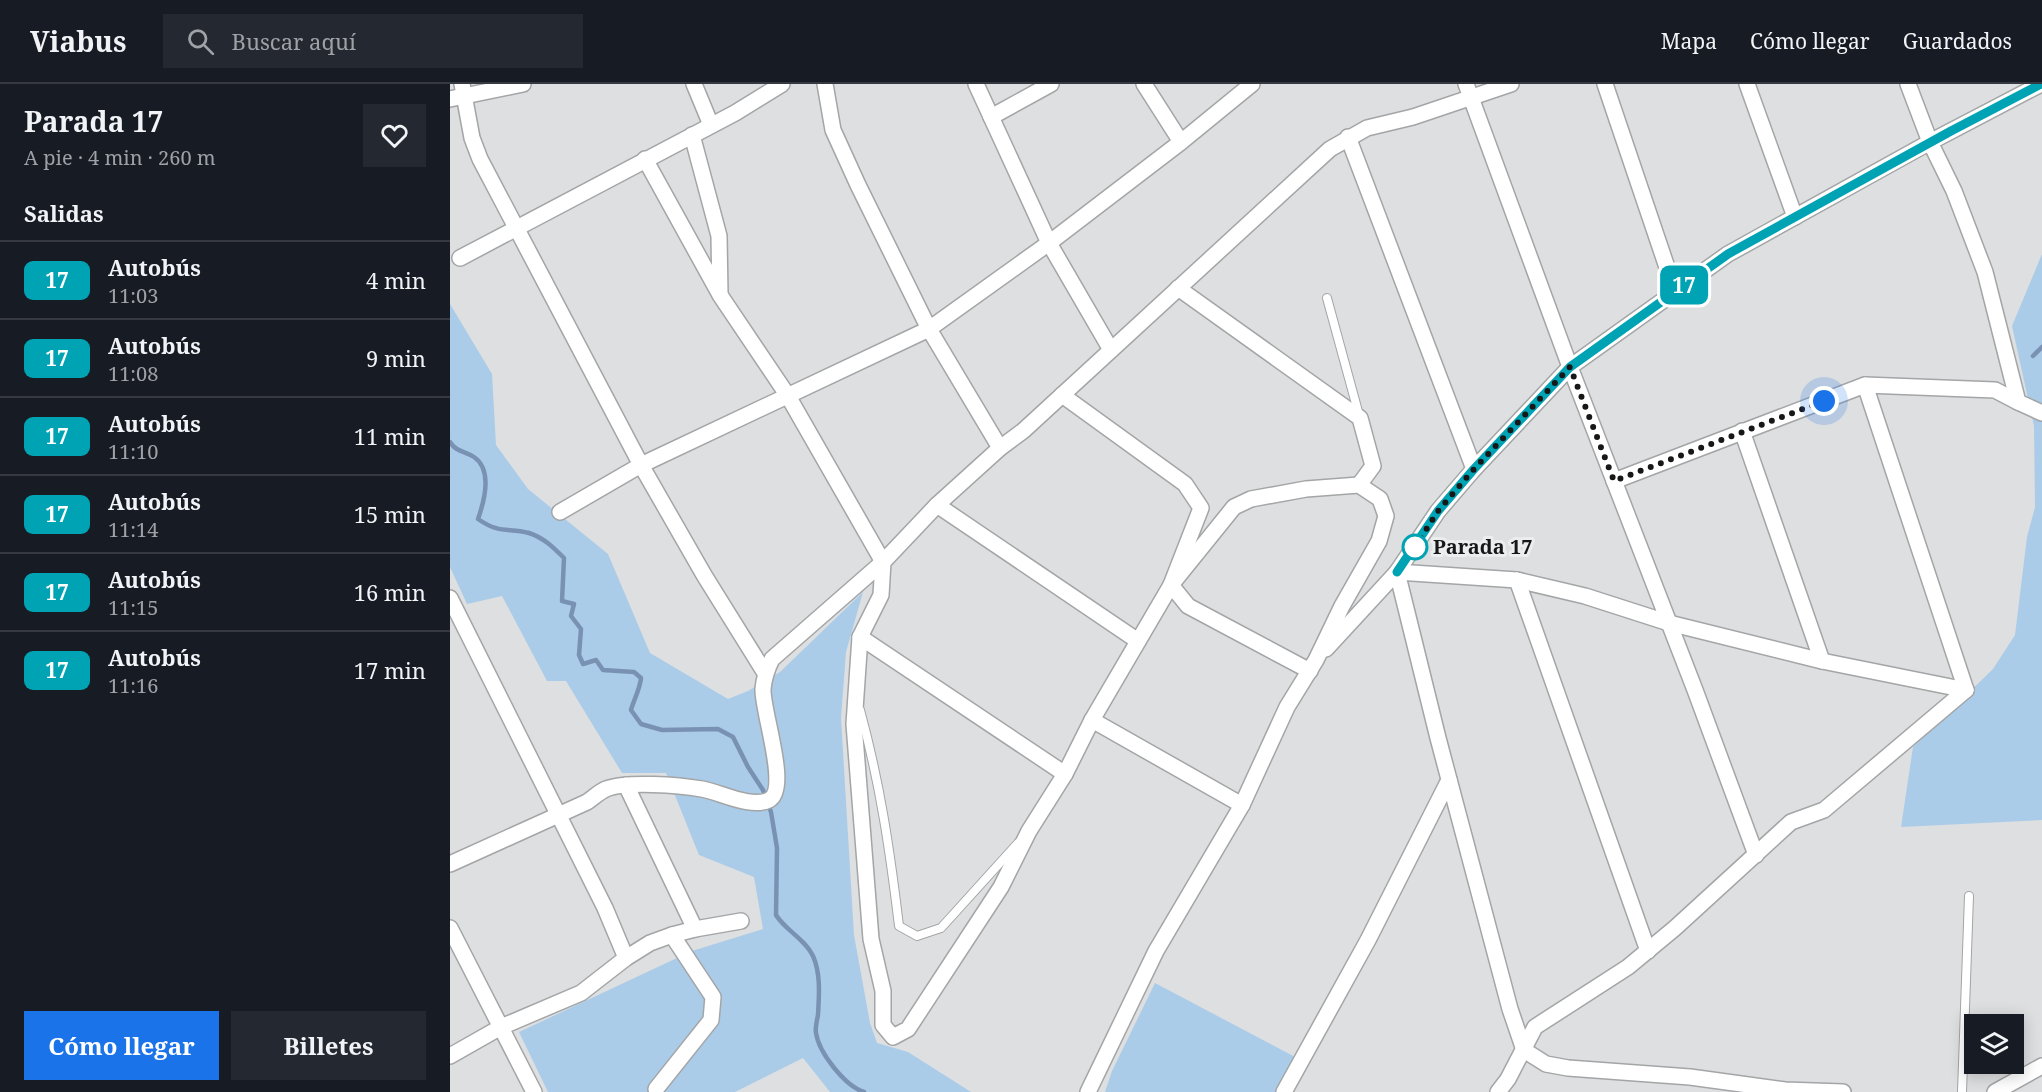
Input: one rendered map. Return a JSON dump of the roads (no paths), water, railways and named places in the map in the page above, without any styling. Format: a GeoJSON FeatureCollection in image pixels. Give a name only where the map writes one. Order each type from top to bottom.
{"type":"FeatureCollection","features":[{"type":"Feature","properties":{"kind":"street"},"geometry":{"type":"LineString","coordinates":[[523,84],[459,93],[480,159],[641,465],[704,575],[765,673]]}},
{"type":"Feature","properties":{"kind":"street"},"geometry":{"type":"LineString","coordinates":[[694,84],[711,125]]}},
{"type":"Feature","properties":{"kind":"street"},"geometry":{"type":"LineString","coordinates":[[460,258],[711,125],[760,90],[782,84]]}},
{"type":"Feature","properties":{"kind":"street"},"geometry":{"type":"LineString","coordinates":[[825,84],[833,130],[929,329],[1000,448]]}},
{"type":"Feature","properties":{"kind":"street"},"geometry":{"type":"LineString","coordinates":[[976,84],[1049,243],[1111,350]]}},
{"type":"Feature","properties":{"kind":"street"},"geometry":{"type":"LineString","coordinates":[[991,117],[1052,84]]}},
{"type":"Feature","properties":{"kind":"street"},"geometry":{"type":"LineString","coordinates":[[1144,84],[1181,142]]}},
{"type":"Feature","properties":{"kind":"street"},"geometry":{"type":"LineString","coordinates":[[560,512],[641,465],[929,329],[1049,243],[1181,142],[1252,84]]}},
{"type":"Feature","properties":{"kind":"street"},"geometry":{"type":"LineString","coordinates":[[450,864],[587,802],[606,789],[627,784],[702,789],[752,802],[769,800],[777,792],[778,778],[764,707],[763,689],[765,673],[772,659],[883,562],[937,505],[1000,448],[1023,431],[1330,148],[1366,128],[1413,117],[1469,91],[1511,84]]}},
{"type":"Feature","properties":{"kind":"street"},"geometry":{"type":"LineString","coordinates":[[1605,84],[1675,291]]}},
{"type":"Feature","properties":{"kind":"street"},"geometry":{"type":"LineString","coordinates":[[1747,84],[1795,217]]}},
{"type":"Feature","properties":{"kind":"street"},"geometry":{"type":"LineString","coordinates":[[1908,84],[1930,142],[1954,191],[1985,272],[2018,402]]}},
{"type":"Feature","properties":{"kind":"street"},"geometry":{"type":"LineString","coordinates":[[1313,666],[1397,572],[1438,511],[1474,469],[1570,367],[1728,254],[1930,142],[2041,84]]}},
{"type":"Feature","properties":{"kind":"street"},"geometry":{"type":"LineString","coordinates":[[1469,91],[1570,367],[1756,855]]}},
{"type":"Feature","properties":{"kind":"street"},"geometry":{"type":"LineString","coordinates":[[692,135],[719,236],[720,295]]}},
{"type":"Feature","properties":{"kind":"street"},"geometry":{"type":"LineString","coordinates":[[1348,137],[1474,469]]}},
{"type":"Feature","properties":{"kind":"street"},"geometry":{"type":"LineString","coordinates":[[645,159],[720,295],[788,396],[883,562],[881,595],[860,637],[854,724],[871,939],[883,991],[883,1025],[893,1037],[909,1029],[971,936],[1001,887],[1029,831],[1065,774],[1092,720],[1171,585],[1234,507],[1251,499],[1306,489],[1359,485],[1380,499],[1386,516],[1379,541],[1342,606],[1313,666],[1287,707],[1242,805],[1156,951],[1088,1092]]}},
{"type":"Feature","properties":{"kind":"street"},"geometry":{"type":"LineString","coordinates":[[1178,288],[1360,418],[1373,466],[1359,485]]}},
{"type":"Feature","properties":{"kind":"street"},"geometry":{"type":"LineString","coordinates":[[1614,481],[1865,386],[1995,390],[2042,412]]}},
{"type":"Feature","properties":{"kind":"street"},"geometry":{"type":"LineString","coordinates":[[1865,386],[1966,690]]}},
{"type":"Feature","properties":{"kind":"street"},"geometry":{"type":"LineString","coordinates":[[1062,395],[1185,484],[1202,508],[1171,585]]}},
{"type":"Feature","properties":{"kind":"street"},"geometry":{"type":"LineString","coordinates":[[1742,431],[1822,661]]}},
{"type":"Feature","properties":{"kind":"street"},"geometry":{"type":"LineString","coordinates":[[937,505],[1138,641]]}},
{"type":"Feature","properties":{"kind":"street"},"geometry":{"type":"LineString","coordinates":[[1397,572],[1517,580],[1585,596],[1669,623],[1822,661],[1966,690]]}},
{"type":"Feature","properties":{"kind":"street"},"geometry":{"type":"LineString","coordinates":[[1397,572],[1449,780],[1510,1009],[1524,1050],[1546,1064],[1568,1068],[1690,1077],[1785,1090],[1842,1092]]}},
{"type":"Feature","properties":{"kind":"street"},"geometry":{"type":"LineString","coordinates":[[1517,580],[1648,951]]}},
{"type":"Feature","properties":{"kind":"street"},"geometry":{"type":"LineString","coordinates":[[1171,585],[1188,606],[1313,666]]}},
{"type":"Feature","properties":{"kind":"street"},"geometry":{"type":"LineString","coordinates":[[450,598],[456,625],[605,908],[626,958]]}},
{"type":"Feature","properties":{"kind":"street"},"geometry":{"type":"LineString","coordinates":[[860,637],[1065,774]]}},
{"type":"Feature","properties":{"kind":"street"},"geometry":{"type":"LineString","coordinates":[[1498,1092],[1508,1079],[1534,1027],[1628,967],[1791,822],[1824,810],[1966,690]]}},
{"type":"Feature","properties":{"kind":"street"},"geometry":{"type":"LineString","coordinates":[[1092,720],[1242,805]]}},
{"type":"Feature","properties":{"kind":"street"},"geometry":{"type":"LineString","coordinates":[[1284,1092],[1368,940],[1449,780]]}},
{"type":"Feature","properties":{"kind":"street"},"geometry":{"type":"LineString","coordinates":[[627,784],[695,929]]}},
{"type":"Feature","properties":{"kind":"street"},"geometry":{"type":"LineString","coordinates":[[450,1056],[501,1028],[581,993],[626,958],[651,943],[695,929],[741,921]]}},
{"type":"Feature","properties":{"kind":"street"},"geometry":{"type":"LineString","coordinates":[[450,928],[534,1092]]}},
{"type":"Feature","properties":{"kind":"street"},"geometry":{"type":"LineString","coordinates":[[656,1089],[711,1020],[713,997],[672,935]]}},
{"type":"Feature","properties":{"kind":"street"},"geometry":{"type":"LineString","coordinates":[[1995,1092],[2042,1066]]}},
{"type":"Feature","properties":{"kind":"lane"},"geometry":{"type":"LineString","coordinates":[[1327,298],[1360,418]]}},
{"type":"Feature","properties":{"kind":"lane"},"geometry":{"type":"LineString","coordinates":[[856,696],[872,755],[887,832],[898,926],[917,936],[940,928],[1029,831]]}},
{"type":"Feature","properties":{"kind":"lane"},"geometry":{"type":"LineString","coordinates":[[1962,1092],[1969,896]]}},
{"type":"Feature","properties":{"kind":"waterway"},"geometry":{"type":"LineString","coordinates":[[2033,356],[2042,347]]}},
{"type":"Feature","properties":{"kind":"waterway"},"geometry":{"type":"LineString","coordinates":[[450,442],[458,450],[474,457],[483,470],[485,486],[478,519],[499,529],[522,531],[539,537],[564,558],[562,601],[574,604],[571,616],[581,629],[579,655],[583,664],[596,660],[603,670],[634,672],[641,678],[631,710],[641,724],[662,730],[718,729],[733,737],[763,790],[771,812],[777,848],[776,915],[805,945],[816,963],[819,985],[816,1029],[818,1041],[827,1059],[841,1076],[864,1092]]}},
{"type":"Feature","properties":{"kind":"place","name":"Parada 17"},"geometry":{"type":"Point","coordinates":[1415,547]}}]}
